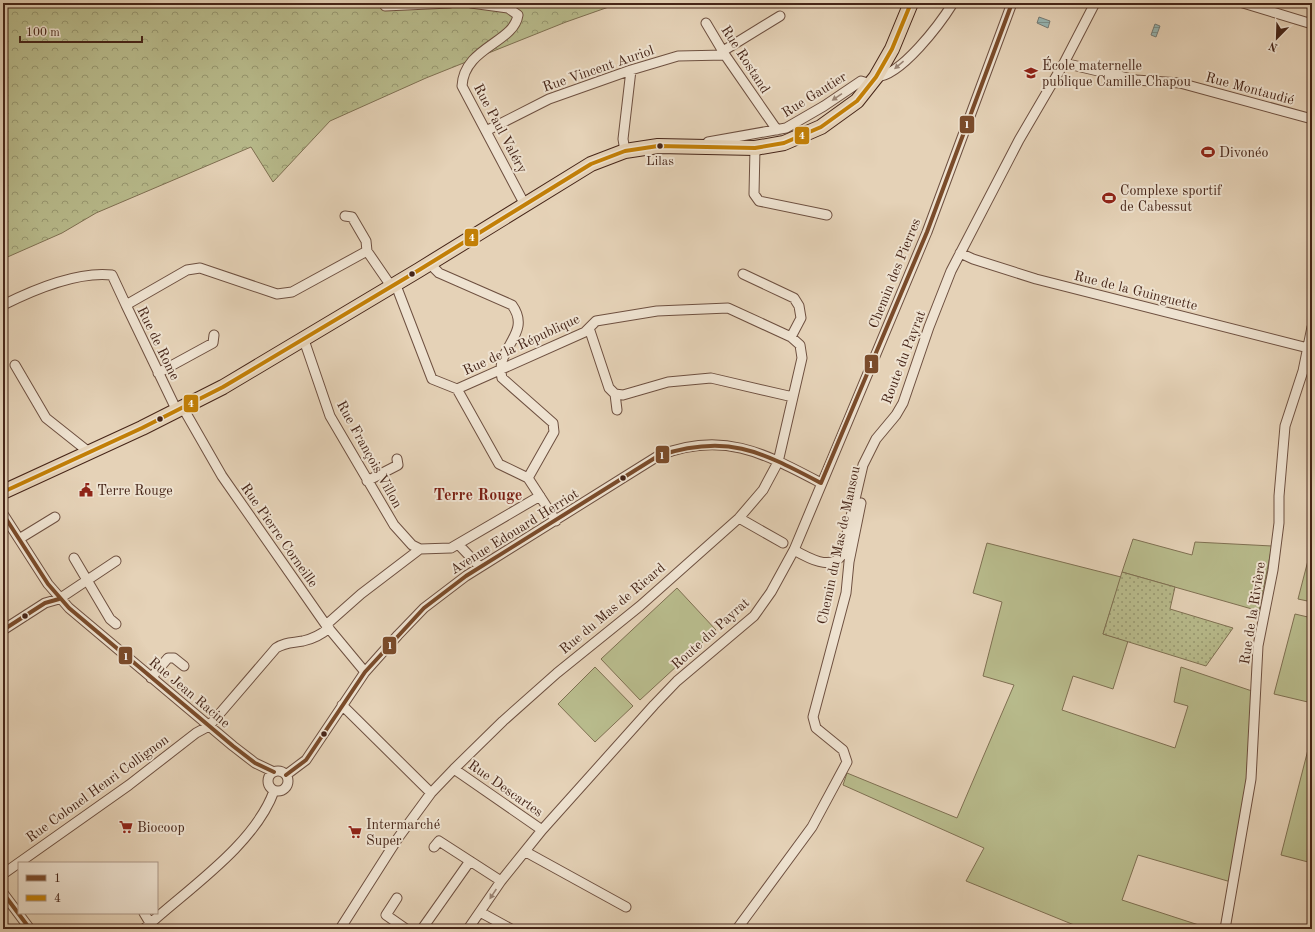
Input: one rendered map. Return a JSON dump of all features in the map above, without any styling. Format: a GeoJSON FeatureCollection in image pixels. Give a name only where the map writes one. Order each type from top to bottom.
{"type":"FeatureCollection","features":[{"type":"Feature","properties":{"kind":"main road"},"geometry":{"type":"LineString","coordinates":[[3,492],[180,409],[304,340],[591,164],[625,151],[658,146],[755,148],[784,143],[821,127],[857,101],[874,81],[892,49],[911,3]]}},
{"type":"Feature","properties":{"kind":"street"},"geometry":{"type":"LineString","coordinates":[[385,6],[450,3]]}},
{"type":"Feature","properties":{"kind":"street","name":"Rue Paul Valéry"},"geometry":{"type":"LineString","coordinates":[[471,3],[508,8],[518,14],[517,22],[510,30],[480,53],[462,76],[462,86],[525,205]]}},
{"type":"Feature","properties":{"kind":"street","name":"Rue Gautier"},"geometry":{"type":"LineString","coordinates":[[705,147],[705,142],[786,128],[824,106],[861,81],[874,81],[883,77],[919,48],[943,19],[953,3]]}},
{"type":"Feature","properties":{"kind":"street","name":"Chemin des Pierres"},"geometry":{"type":"LineString","coordinates":[[798,552],[821,483],[927,232],[1012,3]]}},
{"type":"Feature","properties":{"kind":"street","name":"Route du Payrat"},"geometry":{"type":"LineString","coordinates":[[468,929],[501,881],[526,852],[542,830],[677,681],[754,616],[798,552],[825,563],[832,564],[842,555],[863,465],[876,439],[896,415],[903,403],[929,326],[960,253],[1019,140],[1064,64],[1095,3]]}},
{"type":"Feature","properties":{"kind":"street"},"geometry":{"type":"LineString","coordinates":[[1243,3],[1312,24]]}},
{"type":"Feature","properties":{"kind":"street"},"geometry":{"type":"LineString","coordinates":[[724,53],[780,16]]}},
{"type":"Feature","properties":{"kind":"street","name":"Rue Rostand"},"geometry":{"type":"LineString","coordinates":[[706,23],[724,53],[777,130]]}},
{"type":"Feature","properties":{"kind":"street","name":"Rue Vincent Auriol"},"geometry":{"type":"LineString","coordinates":[[486,130],[549,99],[632,70],[678,56],[724,53]]}},
{"type":"Feature","properties":{"kind":"street","name":"Rue Montaudié"},"geometry":{"type":"LineString","coordinates":[[1064,64],[1136,80],[1180,83],[1312,119]]}},
{"type":"Feature","properties":{"kind":"street"},"geometry":{"type":"LineString","coordinates":[[625,151],[623,139],[632,70]]}},
{"type":"Feature","properties":{"kind":"street"},"geometry":{"type":"LineString","coordinates":[[755,148],[754,194],[759,201],[827,215]]}},
{"type":"Feature","properties":{"kind":"street"},"geometry":{"type":"LineString","coordinates":[[345,216],[352,218],[366,241],[367,251],[389,283],[397,288],[432,380],[458,389],[499,464],[528,478],[556,521]]}},
{"type":"Feature","properties":{"kind":"street","name":"Rue de Rome"},"geometry":{"type":"LineString","coordinates":[[180,409],[158,374],[126,305],[187,270],[200,268],[277,294],[292,292],[367,251]]}},
{"type":"Feature","properties":{"kind":"street","name":"Rue de la Guinguette"},"geometry":{"type":"LineString","coordinates":[[960,253],[973,259],[1036,279],[1310,346]]}},
{"type":"Feature","properties":{"kind":"street"},"geometry":{"type":"LineString","coordinates":[[430,264],[439,273],[512,305],[518,314],[519,326],[501,362],[500,370],[502,378],[554,423],[554,432],[528,478]]}},
{"type":"Feature","properties":{"kind":"street"},"geometry":{"type":"LineString","coordinates":[[3,306],[22,296],[76,277],[100,274],[112,275],[126,305]]}},
{"type":"Feature","properties":{"kind":"street"},"geometry":{"type":"LineString","coordinates":[[743,274],[794,298],[799,306],[801,318],[791,337],[800,345],[802,358],[778,462]]}},
{"type":"Feature","properties":{"kind":"street","name":"Rue de la République"},"geometry":{"type":"LineString","coordinates":[[458,389],[585,332],[596,321],[657,311],[728,308],[791,337]]}},
{"type":"Feature","properties":{"kind":"street","name":"Rue de la Rivière"},"geometry":{"type":"LineString","coordinates":[[1225,929],[1251,779],[1258,646],[1273,570],[1279,523],[1279,496],[1285,426],[1310,346],[1312,327]]}},
{"type":"Feature","properties":{"kind":"street"},"geometry":{"type":"LineString","coordinates":[[589,328],[609,388],[615,394],[623,395],[668,382],[711,378],[793,397]]}},
{"type":"Feature","properties":{"kind":"street"},"geometry":{"type":"LineString","coordinates":[[158,374],[213,343],[214,335]]}},
{"type":"Feature","properties":{"kind":"street","name":"Rue François Villon"},"geometry":{"type":"LineString","coordinates":[[304,340],[330,416],[394,525],[412,545],[420,549]]}},
{"type":"Feature","properties":{"kind":"street"},"geometry":{"type":"LineString","coordinates":[[15,365],[46,418],[88,453]]}},
{"type":"Feature","properties":{"kind":"street"},"geometry":{"type":"LineString","coordinates":[[615,394],[617,410]]}},
{"type":"Feature","properties":{"kind":"street","name":"Rue Pierre Corneille"},"geometry":{"type":"LineString","coordinates":[[180,409],[222,476],[328,627],[365,672]]}},
{"type":"Feature","properties":{"kind":"street","name":"Avenue Edouard Herriot"},"geometry":{"type":"LineString","coordinates":[[286,775],[306,760],[365,672],[424,608],[480,567],[658,456],[679,448],[706,444],[736,447],[759,453],[821,483]]}},
{"type":"Feature","properties":{"kind":"street","name":"Chemin du Mas de Mansou"},"geometry":{"type":"LineString","coordinates":[[737,929],[812,827],[847,762],[843,750],[816,728],[812,717],[846,593],[849,562],[870,458],[869,454]]}},
{"type":"Feature","properties":{"kind":"street"},"geometry":{"type":"LineString","coordinates":[[367,481],[398,466],[397,459]]}},
{"type":"Feature","properties":{"kind":"street","name":"Rue du Mas de Ricard"},"geometry":{"type":"LineString","coordinates":[[340,929],[398,838],[431,793],[503,721],[557,672],[640,606],[739,518],[763,490],[778,462]]}},
{"type":"Feature","properties":{"kind":"street"},"geometry":{"type":"LineString","coordinates":[[420,549],[451,548],[540,496]]}},
{"type":"Feature","properties":{"kind":"street","name":"Rue Jean Racine"},"geometry":{"type":"LineString","coordinates":[[3,514],[59,599],[208,726],[255,763],[274,772]]}},
{"type":"Feature","properties":{"kind":"street"},"geometry":{"type":"LineString","coordinates":[[19,539],[55,517]]}},
{"type":"Feature","properties":{"kind":"street"},"geometry":{"type":"LineString","coordinates":[[739,518],[783,543]]}},
{"type":"Feature","properties":{"kind":"street"},"geometry":{"type":"LineString","coordinates":[[458,544],[480,567]]}},
{"type":"Feature","properties":{"kind":"street","name":"Rue Colonel Henri Collignon"},"geometry":{"type":"LineString","coordinates":[[20,862],[130,785],[196,733],[208,726],[276,648],[283,643],[304,641],[322,633],[361,594],[420,549]]}},
{"type":"Feature","properties":{"kind":"street"},"geometry":{"type":"LineString","coordinates":[[74,558],[110,620],[116,624]]}},
{"type":"Feature","properties":{"kind":"street"},"geometry":{"type":"LineString","coordinates":[[3,630],[45,603],[59,599],[116,561]]}},
{"type":"Feature","properties":{"kind":"street"},"geometry":{"type":"LineString","coordinates":[[151,678],[168,658],[174,658],[184,666]]}},
{"type":"Feature","properties":{"kind":"street"},"geometry":{"type":"LineString","coordinates":[[342,705],[431,793]]}},
{"type":"Feature","properties":{"kind":"street","name":"Rue Jean Racine"},"geometry":{"type":"LineString","coordinates":[[255,763],[264,778],[268,780]]}},
{"type":"Feature","properties":{"kind":"street","name":"Rue Descartes"},"geometry":{"type":"LineString","coordinates":[[454,769],[542,830]]}},
{"type":"Feature","properties":{"kind":"street"},"geometry":{"type":"LineString","coordinates":[[278,771],[286,775],[288,778],[287,786],[279,791],[274,791],[268,784],[268,780],[274,772],[278,771]]}},
{"type":"Feature","properties":{"kind":"street"},"geometry":{"type":"LineString","coordinates":[[144,914],[147,926],[192,889],[236,846],[264,815],[274,791]]}},
{"type":"Feature","properties":{"kind":"street"},"geometry":{"type":"LineString","coordinates":[[434,847],[440,841],[501,881]]}},
{"type":"Feature","properties":{"kind":"street"},"geometry":{"type":"LineString","coordinates":[[526,852],[626,907]]}},
{"type":"Feature","properties":{"kind":"street"},"geometry":{"type":"LineString","coordinates":[[422,929],[470,862]]}},
{"type":"Feature","properties":{"kind":"street","name":"Rue Colonel Henri Collignon"},"geometry":{"type":"LineString","coordinates":[[3,874],[18,863]]}},
{"type":"Feature","properties":{"kind":"street"},"geometry":{"type":"LineString","coordinates":[[3,893],[18,913]]}},
{"type":"Feature","properties":{"kind":"street"},"geometry":{"type":"LineString","coordinates":[[397,898],[386,916],[406,929]]}},
{"type":"Feature","properties":{"kind":"street"},"geometry":{"type":"LineString","coordinates":[[480,912],[511,929]]}},
{"type":"Feature","properties":{"kind":"street"},"geometry":{"type":"LineString","coordinates":[[19,914],[30,929]]}},
{"type":"Feature","properties":{"kind":"green space"},"geometry":{"type":"Polygon","coordinates":[[[3,3],[620,3],[566,22],[426,78],[330,121],[273,182],[251,147],[96,213],[62,233],[3,259],[3,3]]]}},
{"type":"Feature","properties":{"kind":"green space"},"geometry":{"type":"Polygon","coordinates":[[[1133,539],[1192,555],[1195,542],[1272,546],[1259,611],[1122,572],[1133,539]]]}},
{"type":"Feature","properties":{"kind":"green space"},"geometry":{"type":"Polygon","coordinates":[[[987,543],[1121,577],[1103,634],[1128,641],[1113,689],[1073,676],[1062,710],[1175,748],[1188,706],[1174,702],[1181,667],[1252,691],[1246,785],[1231,882],[1138,855],[1122,900],[1211,929],[1084,929],[966,881],[984,848],[843,785],[847,773],[957,818],[1014,685],[983,676],[1002,602],[973,593],[987,543]]]}},
{"type":"Feature","properties":{"kind":"green space"},"geometry":{"type":"Polygon","coordinates":[[[1312,545],[1312,602],[1298,599],[1312,545]]]}},
{"type":"Feature","properties":{"kind":"green space"},"geometry":{"type":"Polygon","coordinates":[[[1122,572],[1175,587],[1170,609],[1233,628],[1206,666],[1103,634],[1122,572]]]}},
{"type":"Feature","properties":{"kind":"green space"},"geometry":{"type":"Polygon","coordinates":[[[677,588],[716,630],[640,700],[601,659],[677,588]]]}},
{"type":"Feature","properties":{"kind":"green space"},"geometry":{"type":"Polygon","coordinates":[[[1295,614],[1312,618],[1312,703],[1274,694],[1295,614]]]}},
{"type":"Feature","properties":{"kind":"green space"},"geometry":{"type":"Polygon","coordinates":[[[595,667],[633,706],[595,742],[558,704],[595,667]]]}},
{"type":"Feature","properties":{"kind":"green space"},"geometry":{"type":"Polygon","coordinates":[[[1312,738],[1312,863],[1281,855],[1312,738]]]}},
{"type":"Feature","properties":{"kind":"water"},"geometry":{"type":"Polygon","coordinates":[[[1039,17],[1050,21],[1048,28],[1037,23],[1039,17]]]}},
{"type":"Feature","properties":{"kind":"water"},"geometry":{"type":"Polygon","coordinates":[[[1155,24],[1160,26],[1156,37],[1151,35],[1155,24]]]}},
{"type":"Feature","properties":{"kind":"transit line","name":"4"},"geometry":{"type":"LineString","coordinates":[[3,492],[142,428],[223,387],[419,270],[591,164],[625,151],[658,146],[755,148],[784,143],[821,127],[857,101],[876,77],[892,49],[911,3]]}},
{"type":"Feature","properties":{"kind":"transit line","name":"1"},"geometry":{"type":"LineString","coordinates":[[821,483],[927,232],[1012,3]]}},
{"type":"Feature","properties":{"kind":"transit line","name":"1"},"geometry":{"type":"LineString","coordinates":[[286,775],[306,760],[365,672],[424,608],[466,576],[658,456],[682,449],[704,446],[724,446],[761,454],[821,483]]}},
{"type":"Feature","properties":{"kind":"transit line","name":"1"},"geometry":{"type":"LineString","coordinates":[[3,514],[48,584],[69,608],[233,746],[255,763],[274,772]]}},
{"type":"Feature","properties":{"kind":"transit line","name":"1"},"geometry":{"type":"LineString","coordinates":[[3,630],[45,603],[59,599]]}},
{"type":"Feature","properties":{"kind":"transit line","name":"1"},"geometry":{"type":"LineString","coordinates":[[3,893],[18,913]]}},
{"type":"Feature","properties":{"kind":"transit line","name":"1"},"geometry":{"type":"LineString","coordinates":[[19,914],[30,929]]}},
{"type":"Feature","properties":{"kind":"place","name":"École maternelle publique Camille Chapou"},"geometry":{"type":"Point","coordinates":[1031,73]}},
{"type":"Feature","properties":{"kind":"place","name":"Lilas"},"geometry":{"type":"Point","coordinates":[660,146]}},
{"type":"Feature","properties":{"kind":"place","name":"Divonéo"},"geometry":{"type":"Point","coordinates":[1208,152]}},
{"type":"Feature","properties":{"kind":"place","name":"Complexe sportif de Cabessut"},"geometry":{"type":"Point","coordinates":[1109,198]}},
{"type":"Feature","properties":{"kind":"place","name":"Terre Rouge"},"geometry":{"type":"Point","coordinates":[86,490]}},
{"type":"Feature","properties":{"kind":"place","name":"Biocoop"},"geometry":{"type":"Point","coordinates":[126,827]}},
{"type":"Feature","properties":{"kind":"place","name":"Intermarché Super"},"geometry":{"type":"Point","coordinates":[355,832]}},
{"type":"Feature","properties":{"kind":"district","name":"Terre Rouge"},"geometry":{"type":"Point","coordinates":[478,494]}}]}
